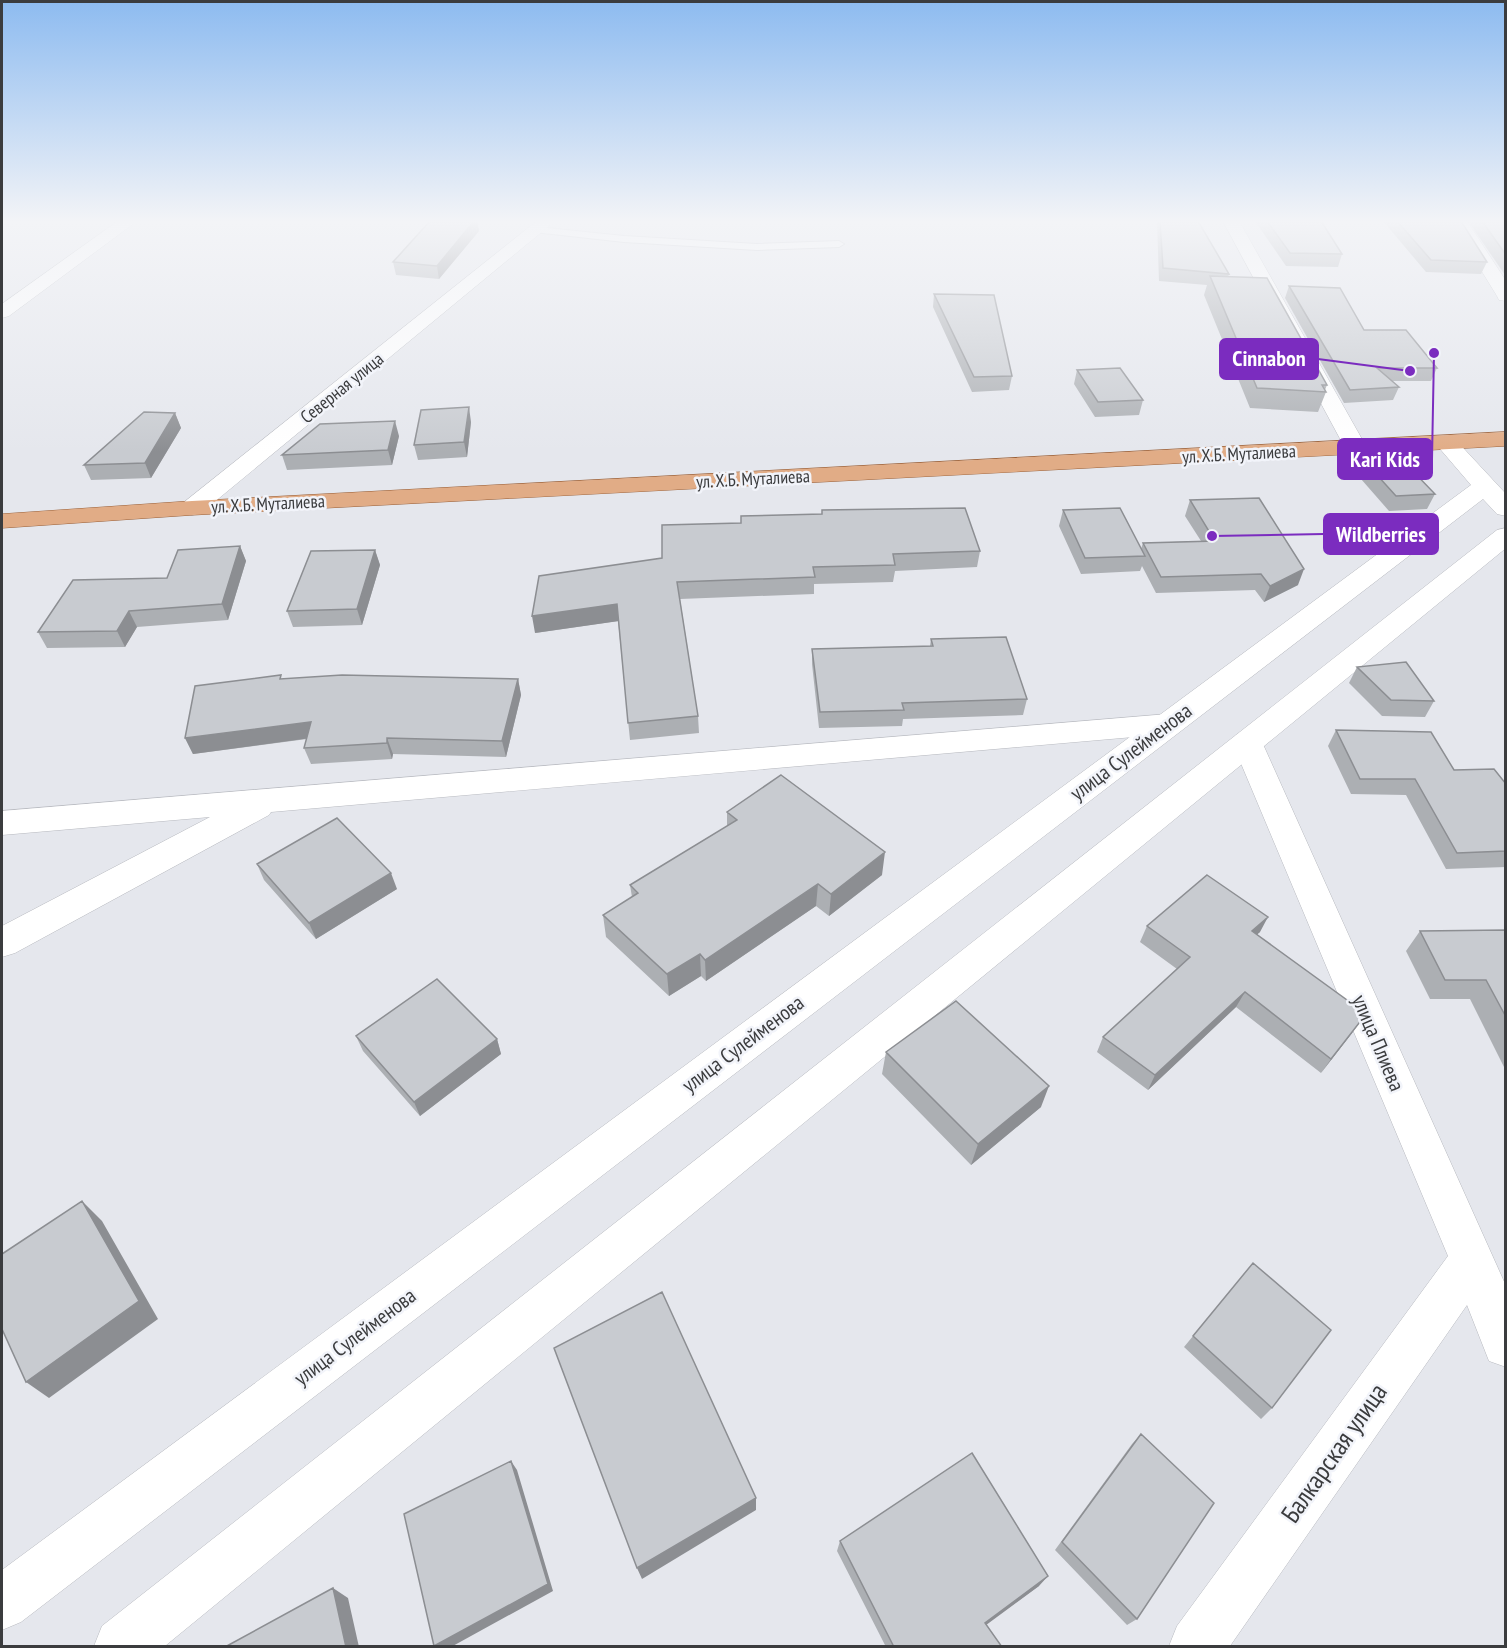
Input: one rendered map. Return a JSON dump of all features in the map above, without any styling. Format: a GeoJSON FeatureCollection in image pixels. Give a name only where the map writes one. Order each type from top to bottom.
{"type":"FeatureCollection","features":[{"type":"Feature","properties":{"kind":"main road","name":"ул. Х.Б. Муталиева"},"geometry":{"type":"LineString","coordinates":[[2,520],[1506,439]]}},
{"type":"Feature","properties":{"kind":"street"},"geometry":{"type":"LineString","coordinates":[[2,312],[22,298]]}},
{"type":"Feature","properties":{"kind":"street","name":"Северная улица"},"geometry":{"type":"LineString","coordinates":[[192,508],[452,298]]}},
{"type":"Feature","properties":{"kind":"street"},"geometry":{"type":"LineString","coordinates":[[1273,298],[1356,448]]}},
{"type":"Feature","properties":{"kind":"street"},"geometry":{"type":"LineString","coordinates":[[1446,443],[1495,497]]}},
{"type":"Feature","properties":{"kind":"street","name":"улица Сулейменова"},"geometry":{"type":"LineString","coordinates":[[2,1603],[1168,724],[1495,497]]}},
{"type":"Feature","properties":{"kind":"street"},"geometry":{"type":"LineString","coordinates":[[122,1647],[1506,535]]}},
{"type":"Feature","properties":{"kind":"street"},"geometry":{"type":"LineString","coordinates":[[2,823],[1168,724]]}},
{"type":"Feature","properties":{"kind":"street","name":"улица Плиева"},"geometry":{"type":"LineString","coordinates":[[1247,742],[1472,1260],[1506,1344]]}},
{"type":"Feature","properties":{"kind":"street"},"geometry":{"type":"LineString","coordinates":[[2,944],[270,800]]}},
{"type":"Feature","properties":{"kind":"street","name":"Балкарская улица"},"geometry":{"type":"LineString","coordinates":[[1197,1647],[1472,1260]]}},
{"type":"Feature","properties":{"kind":"building"},"geometry":{"type":"Polygon","coordinates":[[[936,298],[995,298],[1012,376],[974,377],[936,298]]]}},
{"type":"Feature","properties":{"kind":"building"},"geometry":{"type":"Polygon","coordinates":[[[1219,298],[1278,298],[1327,385],[1322,385],[1326,392],[1257,388],[1219,298]]]}},
{"type":"Feature","properties":{"kind":"building"},"geometry":{"type":"Polygon","coordinates":[[[1296,298],[1346,298],[1364,330],[1406,330],[1437,368],[1377,368],[1399,387],[1350,390],[1296,298]]]}},
{"type":"Feature","properties":{"kind":"building"},"geometry":{"type":"Polygon","coordinates":[[[1120,368],[1143,400],[1098,402],[1077,370],[1120,368]]]}},
{"type":"Feature","properties":{"kind":"building"},"geometry":{"type":"Polygon","coordinates":[[[469,407],[464,442],[414,445],[421,410],[469,407]]]}},
{"type":"Feature","properties":{"kind":"building"},"geometry":{"type":"Polygon","coordinates":[[[144,412],[175,413],[145,463],[84,465],[144,412]]]}},
{"type":"Feature","properties":{"kind":"building"},"geometry":{"type":"Polygon","coordinates":[[[395,421],[388,450],[282,455],[320,424],[395,421]]]}},
{"type":"Feature","properties":{"kind":"building"},"geometry":{"type":"Polygon","coordinates":[[[1404,462],[1435,494],[1396,496],[1367,464],[1404,462]]]}},
{"type":"Feature","properties":{"kind":"building"},"geometry":{"type":"Polygon","coordinates":[[[1259,498],[1304,569],[1270,586],[1261,574],[1161,577],[1143,543],[1215,541],[1190,500],[1259,498]]]}},
{"type":"Feature","properties":{"kind":"building"},"geometry":{"type":"Polygon","coordinates":[[[965,508],[980,551],[893,554],[895,565],[813,567],[815,577],[677,582],[698,716],[628,723],[617,604],[532,616],[539,576],[662,558],[662,525],[741,523],[741,516],[822,514],[822,510],[965,508]]]}},
{"type":"Feature","properties":{"kind":"building"},"geometry":{"type":"Polygon","coordinates":[[[1120,508],[1145,556],[1085,558],[1063,510],[1120,508]]]}},
{"type":"Feature","properties":{"kind":"building"},"geometry":{"type":"Polygon","coordinates":[[[240,546],[222,604],[129,611],[117,631],[38,632],[73,580],[167,578],[178,550],[240,546]]]}},
{"type":"Feature","properties":{"kind":"building"},"geometry":{"type":"Polygon","coordinates":[[[375,550],[357,609],[287,611],[311,551],[375,550]]]}},
{"type":"Feature","properties":{"kind":"building"},"geometry":{"type":"Polygon","coordinates":[[[1006,637],[1027,699],[902,703],[904,710],[820,712],[812,649],[933,646],[931,639],[1006,637]]]}},
{"type":"Feature","properties":{"kind":"building"},"geometry":{"type":"Polygon","coordinates":[[[1406,662],[1434,701],[1391,700],[1357,667],[1406,662]]]}},
{"type":"Feature","properties":{"kind":"building"},"geometry":{"type":"Polygon","coordinates":[[[281,675],[280,679],[342,675],[518,679],[502,741],[387,738],[387,743],[304,748],[311,722],[185,738],[195,686],[281,675]]]}},
{"type":"Feature","properties":{"kind":"building"},"geometry":{"type":"Polygon","coordinates":[[[1336,730],[1431,732],[1454,770],[1494,769],[1506,784],[1506,851],[1457,853],[1415,779],[1360,779],[1336,730]]]}},
{"type":"Feature","properties":{"kind":"building"},"geometry":{"type":"Polygon","coordinates":[[[781,775],[885,852],[831,894],[818,884],[705,960],[700,954],[667,974],[603,915],[638,893],[630,885],[737,820],[727,812],[781,775]]]}},
{"type":"Feature","properties":{"kind":"building"},"geometry":{"type":"Polygon","coordinates":[[[337,818],[391,873],[309,923],[257,864],[337,818]]]}},
{"type":"Feature","properties":{"kind":"building"},"geometry":{"type":"Polygon","coordinates":[[[1207,875],[1268,917],[1252,931],[1358,1008],[1363,1018],[1331,1059],[1245,992],[1155,1075],[1103,1037],[1190,957],[1147,926],[1207,875]]]}},
{"type":"Feature","properties":{"kind":"building"},"geometry":{"type":"Polygon","coordinates":[[[1506,930],[1506,1017],[1486,980],[1445,980],[1420,931],[1506,930]]]}},
{"type":"Feature","properties":{"kind":"building"},"geometry":{"type":"Polygon","coordinates":[[[437,979],[497,1039],[414,1102],[356,1036],[437,979]]]}},
{"type":"Feature","properties":{"kind":"building"},"geometry":{"type":"Polygon","coordinates":[[[956,1001],[1049,1086],[978,1144],[886,1052],[956,1001]]]}},
{"type":"Feature","properties":{"kind":"building"},"geometry":{"type":"Polygon","coordinates":[[[82,1201],[139,1301],[26,1382],[2,1329],[2,1254],[82,1201]]]}},
{"type":"Feature","properties":{"kind":"building"},"geometry":{"type":"Polygon","coordinates":[[[1253,1263],[1331,1330],[1272,1408],[1193,1336],[1253,1263]]]}},
{"type":"Feature","properties":{"kind":"building"},"geometry":{"type":"Polygon","coordinates":[[[662,1292],[756,1498],[637,1568],[554,1348],[662,1292]]]}},
{"type":"Feature","properties":{"kind":"building"},"geometry":{"type":"Polygon","coordinates":[[[1141,1434],[1214,1503],[1137,1619],[1062,1542],[1141,1434]]]}},
{"type":"Feature","properties":{"kind":"building"},"geometry":{"type":"Polygon","coordinates":[[[972,1453],[1048,1576],[985,1623],[1002,1647],[894,1647],[840,1541],[972,1453]]]}},
{"type":"Feature","properties":{"kind":"building"},"geometry":{"type":"Polygon","coordinates":[[[511,1461],[548,1584],[434,1646],[404,1514],[511,1461]]]}},
{"type":"Feature","properties":{"kind":"building"},"geometry":{"type":"Polygon","coordinates":[[[333,1588],[346,1647],[225,1647],[333,1588]]]}},
{"type":"Feature","properties":{"kind":"place","name":"Kari Kids"},"geometry":{"type":"Point","coordinates":[1434,353]}},
{"type":"Feature","properties":{"kind":"place","name":"Cinnabon"},"geometry":{"type":"Point","coordinates":[1410,371]}},
{"type":"Feature","properties":{"kind":"place","name":"Wildberries"},"geometry":{"type":"Point","coordinates":[1212,536]}}]}
